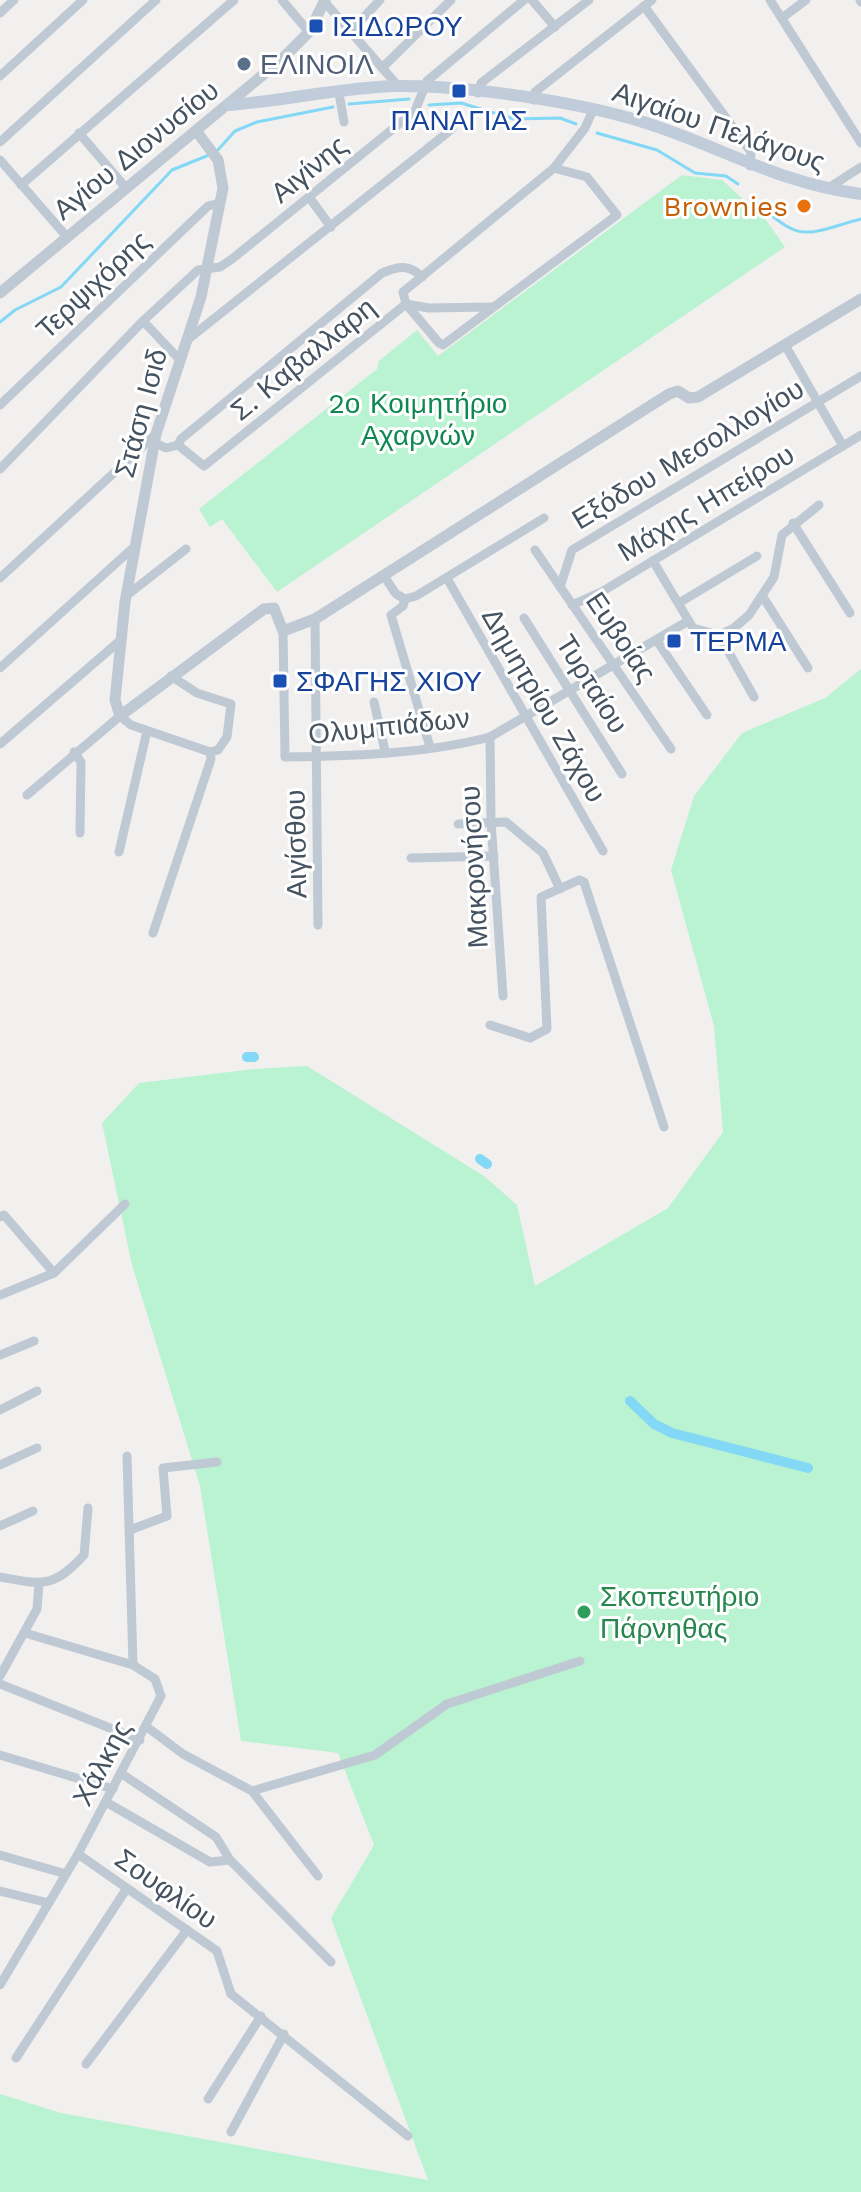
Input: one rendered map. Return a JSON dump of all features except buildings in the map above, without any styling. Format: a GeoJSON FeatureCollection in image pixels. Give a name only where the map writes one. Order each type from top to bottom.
{"type":"FeatureCollection","features":[{"type":"Feature","properties":{"kind":"main road","name":"Αιγαίου Πελάγους"},"geometry":{"type":"LineString","coordinates":[[229,105],[398,86],[534,100],[645,123],[750,166],[813,187],[861,194]]}},
{"type":"Feature","properties":{"kind":"street"},"geometry":{"type":"LineString","coordinates":[[0,13],[14,0]]}},
{"type":"Feature","properties":{"kind":"street"},"geometry":{"type":"LineString","coordinates":[[0,142],[156,0]]}},
{"type":"Feature","properties":{"kind":"street"},"geometry":{"type":"LineString","coordinates":[[21,185],[234,0]]}},
{"type":"Feature","properties":{"kind":"street"},"geometry":{"type":"LineString","coordinates":[[282,0],[309,32]]}},
{"type":"Feature","properties":{"kind":"street"},"geometry":{"type":"LineString","coordinates":[[350,32],[380,0]]}},
{"type":"Feature","properties":{"kind":"street"},"geometry":{"type":"LineString","coordinates":[[382,68],[451,0]]}},
{"type":"Feature","properties":{"kind":"street","name":"Αιγίνης"},"geometry":{"type":"LineString","coordinates":[[0,469],[143,321],[198,270],[220,267],[232,259],[415,111],[427,81],[524,0]]}},
{"type":"Feature","properties":{"kind":"street"},"geometry":{"type":"LineString","coordinates":[[532,0],[555,27]]}},
{"type":"Feature","properties":{"kind":"street"},"geometry":{"type":"LineString","coordinates":[[478,93],[481,83],[589,0]]}},
{"type":"Feature","properties":{"kind":"street"},"geometry":{"type":"LineString","coordinates":[[770,0],[861,143]]}},
{"type":"Feature","properties":{"kind":"street"},"geometry":{"type":"LineString","coordinates":[[782,18],[806,0]]}},
{"type":"Feature","properties":{"kind":"street"},"geometry":{"type":"LineString","coordinates":[[0,76],[81,1]]}},
{"type":"Feature","properties":{"kind":"street"},"geometry":{"type":"LineString","coordinates":[[324,1],[398,86]]}},
{"type":"Feature","properties":{"kind":"street","name":"Αγίου Διονυσίου"},"geometry":{"type":"LineString","coordinates":[[0,293],[229,105],[309,32],[324,1]]}},
{"type":"Feature","properties":{"kind":"street"},"geometry":{"type":"LineString","coordinates":[[534,100],[535,92],[648,3],[751,152],[750,166]]}},
{"type":"Feature","properties":{"kind":"street"},"geometry":{"type":"LineString","coordinates":[[339,93],[344,122]]}},
{"type":"Feature","properties":{"kind":"street"},"geometry":{"type":"LineString","coordinates":[[554,168],[587,177],[617,215],[443,345],[406,304],[403,292],[554,168],[585,128],[593,110]]}},
{"type":"Feature","properties":{"kind":"street"},"geometry":{"type":"LineString","coordinates":[[186,341],[452,129]]}},
{"type":"Feature","properties":{"kind":"street","name":"Στάση Ισιδ"},"geometry":{"type":"LineString","coordinates":[[120,716],[115,700],[134,547],[156,438],[208,267],[220,203],[222,174],[218,160],[197,132]]}},
{"type":"Feature","properties":{"kind":"street"},"geometry":{"type":"LineString","coordinates":[[79,133],[126,188]]}},
{"type":"Feature","properties":{"kind":"street"},"geometry":{"type":"LineString","coordinates":[[0,160],[67,237]]}},
{"type":"Feature","properties":{"kind":"street"},"geometry":{"type":"LineString","coordinates":[[833,190],[833,185],[861,167]]}},
{"type":"Feature","properties":{"kind":"street"},"geometry":{"type":"LineString","coordinates":[[309,197],[331,227]]}},
{"type":"Feature","properties":{"kind":"street","name":"Τερψιχόρης"},"geometry":{"type":"LineString","coordinates":[[0,405],[208,206],[220,203]]}},
{"type":"Feature","properties":{"kind":"street"},"geometry":{"type":"LineString","coordinates":[[178,445],[181,439],[382,273],[398,266],[414,269],[422,277]]}},
{"type":"Feature","properties":{"kind":"street"},"geometry":{"type":"LineString","coordinates":[[27,795],[74,752],[268,606],[279,614],[283,631],[315,619],[669,394],[678,391],[689,398],[698,397],[861,299]]}},
{"type":"Feature","properties":{"kind":"street","name":"Σ. Καβαλλαρη"},"geometry":{"type":"LineString","coordinates":[[156,438],[166,448],[178,445],[204,466],[213,462],[406,304],[429,308],[493,307]]}},
{"type":"Feature","properties":{"kind":"street"},"geometry":{"type":"LineString","coordinates":[[143,321],[180,360]]}},
{"type":"Feature","properties":{"kind":"street"},"geometry":{"type":"LineString","coordinates":[[785,345],[843,446]]}},
{"type":"Feature","properties":{"kind":"street","name":"Εξόδου Μεσολλογίου"},"geometry":{"type":"LineString","coordinates":[[560,587],[572,550],[861,376]]}},
{"type":"Feature","properties":{"kind":"street","name":"Μάχης Ηπείρου"},"geometry":{"type":"LineString","coordinates":[[572,605],[603,591],[861,435]]}},
{"type":"Feature","properties":{"kind":"street"},"geometry":{"type":"LineString","coordinates":[[0,578],[156,438]]}},
{"type":"Feature","properties":{"kind":"street"},"geometry":{"type":"LineString","coordinates":[[653,561],[693,628],[719,635],[734,628],[763,597],[779,564],[782,535],[819,505]]}},
{"type":"Feature","properties":{"kind":"street"},"geometry":{"type":"LineString","coordinates":[[405,599],[448,580],[544,518]]}},
{"type":"Feature","properties":{"kind":"street"},"geometry":{"type":"LineString","coordinates":[[793,523],[850,613]]}},
{"type":"Feature","properties":{"kind":"street"},"geometry":{"type":"LineString","coordinates":[[0,668],[134,547]]}},
{"type":"Feature","properties":{"kind":"street"},"geometry":{"type":"LineString","coordinates":[[126,596],[186,549]]}},
{"type":"Feature","properties":{"kind":"street","name":"Ευβοίας"},"geometry":{"type":"LineString","coordinates":[[535,550],[671,749]]}},
{"type":"Feature","properties":{"kind":"street"},"geometry":{"type":"LineString","coordinates":[[679,603],[757,556]]}},
{"type":"Feature","properties":{"kind":"street"},"geometry":{"type":"LineString","coordinates":[[384,576],[396,594],[405,599]]}},
{"type":"Feature","properties":{"kind":"street","name":"Δημητρίου Ζάχου"},"geometry":{"type":"LineString","coordinates":[[448,580],[523,716],[603,851]]}},
{"type":"Feature","properties":{"kind":"street"},"geometry":{"type":"LineString","coordinates":[[763,597],[808,668]]}},
{"type":"Feature","properties":{"kind":"street"},"geometry":{"type":"LineString","coordinates":[[405,599],[403,606],[391,615],[430,747]]}},
{"type":"Feature","properties":{"kind":"street","name":"Τυρταίου"},"geometry":{"type":"LineString","coordinates":[[524,618],[622,774]]}},
{"type":"Feature","properties":{"kind":"street","name":"Αιγίσθου"},"geometry":{"type":"LineString","coordinates":[[315,619],[318,925]]}},
{"type":"Feature","properties":{"kind":"street","name":"Ολυμπιάδων"},"geometry":{"type":"LineString","coordinates":[[283,631],[285,757],[317,757],[430,747],[490,737],[567,689],[688,621]]}},
{"type":"Feature","properties":{"kind":"street"},"geometry":{"type":"LineString","coordinates":[[719,635],[754,697]]}},
{"type":"Feature","properties":{"kind":"street"},"geometry":{"type":"LineString","coordinates":[[0,744],[122,639]]}},
{"type":"Feature","properties":{"kind":"street"},"geometry":{"type":"LineString","coordinates":[[657,641],[707,715]]}},
{"type":"Feature","properties":{"kind":"street"},"geometry":{"type":"LineString","coordinates":[[120,716],[147,731],[210,752],[218,750],[227,737],[231,704],[197,693],[171,676]]}},
{"type":"Feature","properties":{"kind":"street"},"geometry":{"type":"LineString","coordinates":[[374,702],[385,751]]}},
{"type":"Feature","properties":{"kind":"street"},"geometry":{"type":"LineString","coordinates":[[119,852],[147,731]]}},
{"type":"Feature","properties":{"kind":"street","name":"Μακρονήσου"},"geometry":{"type":"LineString","coordinates":[[490,737],[491,821],[503,996]]}},
{"type":"Feature","properties":{"kind":"street"},"geometry":{"type":"LineString","coordinates":[[74,752],[81,762],[80,833]]}},
{"type":"Feature","properties":{"kind":"street"},"geometry":{"type":"LineString","coordinates":[[153,933],[211,759],[210,752]]}},
{"type":"Feature","properties":{"kind":"street"},"geometry":{"type":"LineString","coordinates":[[458,824],[506,822],[543,853],[560,889]]}},
{"type":"Feature","properties":{"kind":"street"},"geometry":{"type":"LineString","coordinates":[[411,858],[494,856]]}},
{"type":"Feature","properties":{"kind":"street"},"geometry":{"type":"LineString","coordinates":[[490,1025],[530,1038],[547,1029],[541,897],[579,880],[584,882],[664,1127]]}},
{"type":"Feature","properties":{"kind":"street"},"geometry":{"type":"LineString","coordinates":[[0,1295],[54,1273],[125,1204]]}},
{"type":"Feature","properties":{"kind":"street"},"geometry":{"type":"LineString","coordinates":[[0,1217],[4,1215],[54,1273]]}},
{"type":"Feature","properties":{"kind":"street"},"geometry":{"type":"LineString","coordinates":[[0,1355],[34,1341]]}},
{"type":"Feature","properties":{"kind":"street"},"geometry":{"type":"LineString","coordinates":[[0,1410],[37,1391]]}},
{"type":"Feature","properties":{"kind":"street"},"geometry":{"type":"LineString","coordinates":[[0,1465],[37,1448]]}},
{"type":"Feature","properties":{"kind":"street"},"geometry":{"type":"LineString","coordinates":[[127,1456],[133,1665]]}},
{"type":"Feature","properties":{"kind":"street"},"geometry":{"type":"LineString","coordinates":[[130,1530],[167,1516],[163,1468],[217,1462]]}},
{"type":"Feature","properties":{"kind":"street"},"geometry":{"type":"LineString","coordinates":[[0,1577],[39,1584],[57,1581],[84,1555],[88,1508]]}},
{"type":"Feature","properties":{"kind":"street"},"geometry":{"type":"LineString","coordinates":[[0,1526],[33,1511]]}},
{"type":"Feature","properties":{"kind":"street"},"geometry":{"type":"LineString","coordinates":[[0,1676],[37,1609],[39,1584]]}},
{"type":"Feature","properties":{"kind":"street","name":"Χάλκης"},"geometry":{"type":"LineString","coordinates":[[0,1985],[78,1854],[159,1703],[160,1688],[155,1679],[133,1665],[25,1633]]}},
{"type":"Feature","properties":{"kind":"street"},"geometry":{"type":"LineString","coordinates":[[252,1791],[375,1755],[447,1704],[580,1661]]}},
{"type":"Feature","properties":{"kind":"street"},"geometry":{"type":"LineString","coordinates":[[0,1684],[140,1740]]}},
{"type":"Feature","properties":{"kind":"street"},"geometry":{"type":"LineString","coordinates":[[147,1727],[183,1754],[252,1791],[318,1876]]}},
{"type":"Feature","properties":{"kind":"street"},"geometry":{"type":"LineString","coordinates":[[0,1755],[113,1789]]}},
{"type":"Feature","properties":{"kind":"street"},"geometry":{"type":"LineString","coordinates":[[122,1774],[216,1837],[230,1860],[331,1962]]}},
{"type":"Feature","properties":{"kind":"street"},"geometry":{"type":"LineString","coordinates":[[106,1802],[210,1862],[230,1860]]}},
{"type":"Feature","properties":{"kind":"street","name":"Σουφλίου"},"geometry":{"type":"LineString","coordinates":[[78,1854],[217,1951],[231,1994],[408,2136]]}},
{"type":"Feature","properties":{"kind":"street"},"geometry":{"type":"LineString","coordinates":[[0,1855],[66,1874]]}},
{"type":"Feature","properties":{"kind":"street"},"geometry":{"type":"LineString","coordinates":[[16,2058],[127,1888]]}},
{"type":"Feature","properties":{"kind":"street"},"geometry":{"type":"LineString","coordinates":[[0,1891],[49,1903]]}},
{"type":"Feature","properties":{"kind":"street"},"geometry":{"type":"LineString","coordinates":[[86,2064],[187,1930]]}},
{"type":"Feature","properties":{"kind":"street"},"geometry":{"type":"LineString","coordinates":[[208,2099],[261,2016]]}},
{"type":"Feature","properties":{"kind":"street"},"geometry":{"type":"LineString","coordinates":[[231,2132],[284,2034]]}},
{"type":"Feature","properties":{"kind":"green space","name":"2ο Κοιμητήριο Αχαρνών"},"geometry":{"type":"Polygon","coordinates":[[[682,175],[722,180],[766,220],[785,247],[277,592],[222,519],[210,527],[199,509],[377,369],[379,361],[417,330],[438,356],[682,175]]]}},
{"type":"Feature","properties":{"kind":"green space"},"geometry":{"type":"Polygon","coordinates":[[[861,669],[861,2192],[0,2192],[0,2094],[61,2113],[428,2180],[331,1918],[374,1845],[338,1753],[241,1741],[200,1486],[132,1265],[102,1123],[139,1083],[307,1066],[484,1176],[517,1205],[535,1286],[668,1208],[723,1132],[714,1026],[671,870],[694,796],[742,733],[825,698],[861,669]]]}},
{"type":"Feature","properties":{"kind":"waterway"},"geometry":{"type":"LineString","coordinates":[[349,104],[409,99]]}},
{"type":"Feature","properties":{"kind":"waterway"},"geometry":{"type":"LineString","coordinates":[[429,105],[461,103],[514,119],[560,118],[576,124]]}},
{"type":"Feature","properties":{"kind":"waterway"},"geometry":{"type":"LineString","coordinates":[[216,152],[235,131],[257,122],[333,107]]}},
{"type":"Feature","properties":{"kind":"waterway"},"geometry":{"type":"LineString","coordinates":[[597,133],[657,150],[695,173],[726,176],[738,184]]}},
{"type":"Feature","properties":{"kind":"waterway"},"geometry":{"type":"LineString","coordinates":[[0,322],[15,310],[61,287],[172,170],[209,155]]}},
{"type":"Feature","properties":{"kind":"waterway"},"geometry":{"type":"LineString","coordinates":[[754,200],[783,224],[803,232],[814,232],[861,219]]}},
{"type":"Feature","properties":{"kind":"waterway"},"geometry":{"type":"LineString","coordinates":[[247,1057],[254,1057]]}},
{"type":"Feature","properties":{"kind":"waterway"},"geometry":{"type":"LineString","coordinates":[[480,1159],[487,1164]]}},
{"type":"Feature","properties":{"kind":"waterway"},"geometry":{"type":"LineString","coordinates":[[630,1401],[654,1424],[672,1433],[808,1468]]}},
{"type":"Feature","properties":{"kind":"place","name":"ΙΣΙΔΩΡΟΥ"},"geometry":{"type":"Point","coordinates":[316,26]}},
{"type":"Feature","properties":{"kind":"place","name":"ΕΛΙΝΟΙΛ"},"geometry":{"type":"Point","coordinates":[244,64]}},
{"type":"Feature","properties":{"kind":"place","name":"ΠΑΝΑΓΙΑΣ"},"geometry":{"type":"Point","coordinates":[459,91]}},
{"type":"Feature","properties":{"kind":"place","name":"Brownies"},"geometry":{"type":"Point","coordinates":[804,206]}},
{"type":"Feature","properties":{"kind":"place","name":"ΤΕΡΜΑ"},"geometry":{"type":"Point","coordinates":[674,641]}},
{"type":"Feature","properties":{"kind":"place","name":"ΣΦΑΓΗΣ ΧΙΟΥ"},"geometry":{"type":"Point","coordinates":[280,681]}},
{"type":"Feature","properties":{"kind":"place","name":"Σκοπευτήριο Πάρνηθας"},"geometry":{"type":"Point","coordinates":[584,1612]}}]}
